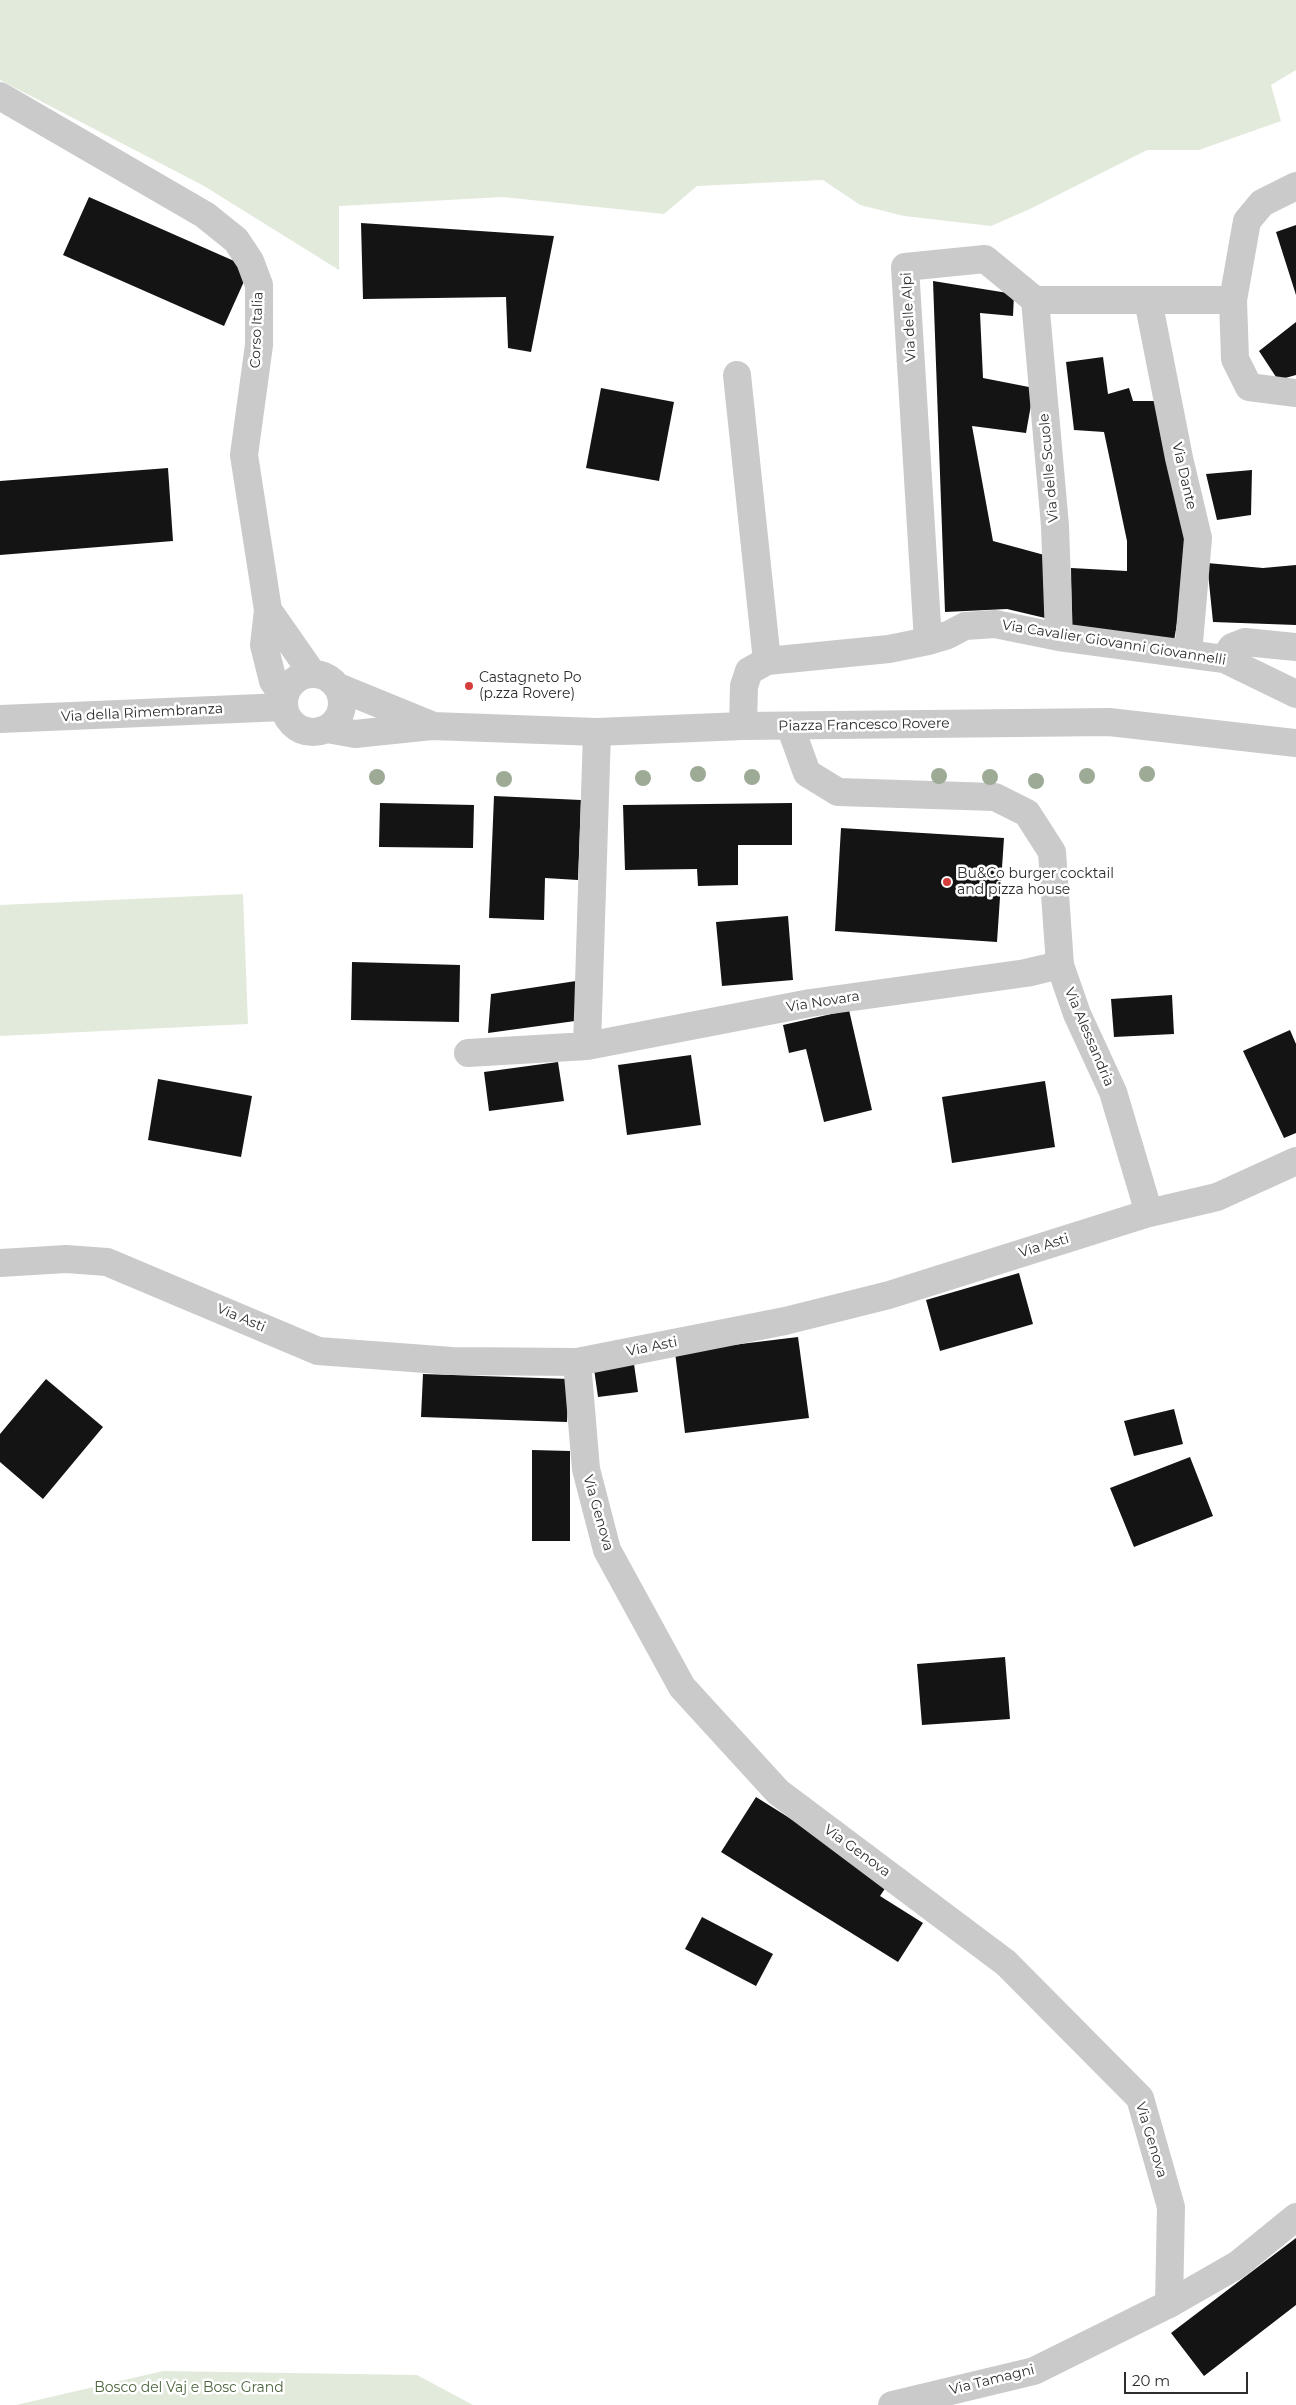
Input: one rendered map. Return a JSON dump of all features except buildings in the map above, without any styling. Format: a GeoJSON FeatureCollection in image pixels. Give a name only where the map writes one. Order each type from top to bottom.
{"type":"FeatureCollection","features":[{"type":"Feature","properties":{"kind":"street","name":"Corso Italia"},"geometry":{"type":"LineString","coordinates":[[0,96],[205,215],[236,240],[250,261],[259,285],[259,346],[244,455],[268,610],[264,645],[273,681],[284,702]]}},
{"type":"Feature","properties":{"kind":"street"},"geometry":{"type":"LineString","coordinates":[[1296,186],[1262,202],[1247,221],[1233,300],[1235,360],[1249,387],[1274,392],[1296,393]]}},
{"type":"Feature","properties":{"kind":"street","name":"Via delle Alpi"},"geometry":{"type":"LineString","coordinates":[[928,641],[905,267],[985,259],[1035,300]]}},
{"type":"Feature","properties":{"kind":"street"},"geometry":{"type":"LineString","coordinates":[[1035,300],[1233,300]]}},
{"type":"Feature","properties":{"kind":"street","name":"Via delle Scuole"},"geometry":{"type":"LineString","coordinates":[[1035,300],[1054,526],[1059,637]]}},
{"type":"Feature","properties":{"kind":"street","name":"Via Dante"},"geometry":{"type":"LineString","coordinates":[[1148,300],[1179,458],[1198,538],[1188,654]]}},
{"type":"Feature","properties":{"kind":"street"},"geometry":{"type":"LineString","coordinates":[[737,374],[767,661],[749,671],[744,686],[743,726]]}},
{"type":"Feature","properties":{"kind":"street","name":"Corso Italia"},"geometry":{"type":"LineString","coordinates":[[268,610],[312,673]]}},
{"type":"Feature","properties":{"kind":"street","name":"Via Cavalier Giovanni Giovannelli"},"geometry":{"type":"LineString","coordinates":[[767,661],[889,649],[948,635],[965,626],[995,624],[1059,637],[1224,659],[1296,694]]}},
{"type":"Feature","properties":{"kind":"street"},"geometry":{"type":"LineString","coordinates":[[1224,659],[1232,647],[1245,642],[1296,647]]}},
{"type":"Feature","properties":{"kind":"street"},"geometry":{"type":"LineString","coordinates":[[312,673],[331,679],[338,687],[342,696],[343,706],[335,723],[327,729],[318,732],[300,729],[287,715],[284,702],[294,681],[312,673]]}},
{"type":"Feature","properties":{"kind":"street","name":"Piazza Francesco Rovere"},"geometry":{"type":"LineString","coordinates":[[338,687],[432,726]]}},
{"type":"Feature","properties":{"kind":"street","name":"Via della Rimembranza"},"geometry":{"type":"LineString","coordinates":[[0,719],[284,702]]}},
{"type":"Feature","properties":{"kind":"street","name":"Piazza Francesco Rovere"},"geometry":{"type":"LineString","coordinates":[[327,729],[355,734],[432,726],[597,732],[743,726],[1109,722],[1296,743]]}},
{"type":"Feature","properties":{"kind":"street","name":"Via Alessandria"},"geometry":{"type":"LineString","coordinates":[[790,726],[807,774],[838,792],[995,797],[1027,813],[1052,852],[1060,965],[1077,1014],[1113,1092],[1149,1213]]}},
{"type":"Feature","properties":{"kind":"street"},"geometry":{"type":"LineString","coordinates":[[587,1046],[597,732]]}},
{"type":"Feature","properties":{"kind":"street","name":"Via Novara"},"geometry":{"type":"LineString","coordinates":[[468,1053],[587,1046],[810,1003],[1026,973],[1060,965]]}},
{"type":"Feature","properties":{"kind":"street","name":"Via Asti"},"geometry":{"type":"LineString","coordinates":[[0,1262],[66,1259],[107,1262],[318,1351],[452,1361],[577,1362],[785,1321],[889,1295],[1149,1213],[1217,1197],[1296,1161]]}},
{"type":"Feature","properties":{"kind":"street","name":"Via Genova"},"geometry":{"type":"LineString","coordinates":[[577,1362],[586,1470],[607,1550],[682,1687],[778,1792],[1006,1963],[1140,2098],[1172,2207],[1169,2304]]}},
{"type":"Feature","properties":{"kind":"street","name":"Via Tamagni"},"geometry":{"type":"LineString","coordinates":[[892,2405],[1034,2371],[1169,2304],[1237,2265],[1296,2217]]}},
{"type":"Feature","properties":{"kind":"green space"},"geometry":{"type":"Polygon","coordinates":[[[0,0],[1296,0],[1296,70],[1271,85],[1281,121],[1199,150],[1147,150],[1030,209],[991,226],[904,216],[860,205],[823,180],[697,186],[664,214],[503,197],[339,206],[339,270],[204,186],[0,80],[0,0]]]}},
{"type":"Feature","properties":{"kind":"green space"},"geometry":{"type":"Polygon","coordinates":[[[243,894],[248,1024],[0,1036],[0,905],[243,894]]]}},
{"type":"Feature","properties":{"kind":"green space","name":"Bosco del Vaj e Bosc Grand"},"geometry":{"type":"Polygon","coordinates":[[[163,2371],[417,2375],[473,2405],[16,2405],[163,2371]]]}},
{"type":"Feature","properties":{"kind":"place","name":"Castagneto Po (p.zza Rovere)"},"geometry":{"type":"Point","coordinates":[469,686]}},
{"type":"Feature","properties":{"kind":"place","name":"Bu&Co burger cocktail and pizza house"},"geometry":{"type":"Point","coordinates":[947,882]}}]}
